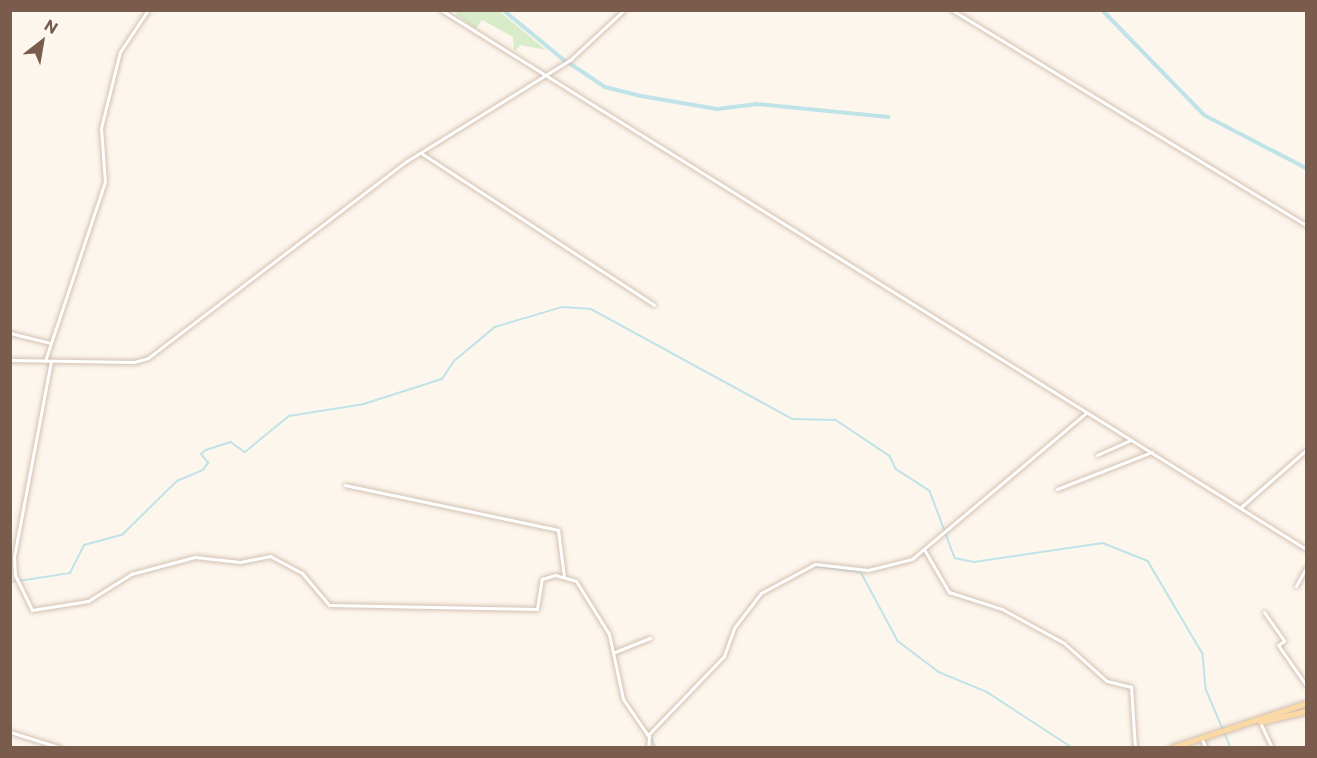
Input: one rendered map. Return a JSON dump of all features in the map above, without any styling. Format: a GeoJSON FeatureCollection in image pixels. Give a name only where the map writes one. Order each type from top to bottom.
{"type":"FeatureCollection","features":[{"type":"Feature","properties":{"kind":"main road"},"geometry":{"type":"LineString","coordinates":[[1260,722],[1306,704]]}},
{"type":"Feature","properties":{"kind":"main road"},"geometry":{"type":"LineString","coordinates":[[1171,747],[1306,711]]}},
{"type":"Feature","properties":{"kind":"street"},"geometry":{"type":"LineString","coordinates":[[45,361],[105,182],[101,128],[120,52],[148,10]]}},
{"type":"Feature","properties":{"kind":"street"},"geometry":{"type":"LineString","coordinates":[[441,10],[1305,548]]}},
{"type":"Feature","properties":{"kind":"street"},"geometry":{"type":"LineString","coordinates":[[10,360],[134,363],[148,358],[421,153],[546,76],[624,10]]}},
{"type":"Feature","properties":{"kind":"street"},"geometry":{"type":"LineString","coordinates":[[952,10],[1306,225]]}},
{"type":"Feature","properties":{"kind":"street"},"geometry":{"type":"LineString","coordinates":[[421,153],[654,305]]}},
{"type":"Feature","properties":{"kind":"street"},"geometry":{"type":"LineString","coordinates":[[10,333],[50,343]]}},
{"type":"Feature","properties":{"kind":"street"},"geometry":{"type":"LineString","coordinates":[[51,362],[23,500],[15,575],[26,604],[37,611],[87,601],[131,574],[195,557],[240,562],[270,556],[302,573],[329,605],[537,609],[542,579],[564,578],[576,581],[615,652],[623,699],[648,735],[648,747]]}},
{"type":"Feature","properties":{"kind":"street"},"geometry":{"type":"LineString","coordinates":[[648,735],[724,656],[735,628],[762,593],[815,564],[868,570],[925,551],[1086,413]]}},
{"type":"Feature","properties":{"kind":"street"},"geometry":{"type":"LineString","coordinates":[[1097,455],[1131,440]]}},
{"type":"Feature","properties":{"kind":"street"},"geometry":{"type":"LineString","coordinates":[[1241,507],[1306,450]]}},
{"type":"Feature","properties":{"kind":"street"},"geometry":{"type":"LineString","coordinates":[[1057,489],[1152,452]]}},
{"type":"Feature","properties":{"kind":"street"},"geometry":{"type":"LineString","coordinates":[[345,485],[558,530],[564,578]]}},
{"type":"Feature","properties":{"kind":"street"},"geometry":{"type":"LineString","coordinates":[[10,554],[20,545]]}},
{"type":"Feature","properties":{"kind":"street"},"geometry":{"type":"LineString","coordinates":[[925,551],[949,592],[1002,609],[1064,643],[1107,681],[1131,687],[1135,747]]}},
{"type":"Feature","properties":{"kind":"street"},"geometry":{"type":"LineString","coordinates":[[1296,586],[1306,570]]}},
{"type":"Feature","properties":{"kind":"street"},"geometry":{"type":"LineString","coordinates":[[1264,612],[1284,641],[1278,645],[1306,685]]}},
{"type":"Feature","properties":{"kind":"street"},"geometry":{"type":"LineString","coordinates":[[615,652],[650,638]]}},
{"type":"Feature","properties":{"kind":"street"},"geometry":{"type":"LineString","coordinates":[[1260,722],[1272,747]]}},
{"type":"Feature","properties":{"kind":"street"},"geometry":{"type":"LineString","coordinates":[[10,732],[61,747]]}},
{"type":"Feature","properties":{"kind":"street"},"geometry":{"type":"LineString","coordinates":[[1201,738],[1206,747]]}},
{"type":"Feature","properties":{"kind":"green space"},"geometry":{"type":"Polygon","coordinates":[[[458,11],[499,11],[546,50],[521,45],[514,51],[513,37],[482,20],[476,29],[456,14],[458,11]]]}},
{"type":"Feature","properties":{"kind":"waterway"},"geometry":{"type":"LineString","coordinates":[[503,10],[565,61]]}},
{"type":"Feature","properties":{"kind":"waterway"},"geometry":{"type":"LineString","coordinates":[[1102,10],[1204,115],[1306,168]]}},
{"type":"Feature","properties":{"kind":"waterway"},"geometry":{"type":"LineString","coordinates":[[569,63],[605,87],[641,96],[717,109],[756,104],[888,117]]}},
{"type":"Feature","properties":{"kind":"waterway"},"geometry":{"type":"LineString","coordinates":[[19,581],[70,573],[84,545],[122,535],[177,481],[203,470],[208,463],[201,454],[206,450],[231,442],[245,452],[289,416],[364,404],[442,379],[454,361],[495,327],[562,307],[591,309],[793,419],[836,420],[890,456],[896,469],[930,491],[955,558],[974,562],[1103,543],[1148,561],[1203,654],[1206,689],[1231,748]]}},
{"type":"Feature","properties":{"kind":"waterway"},"geometry":{"type":"LineString","coordinates":[[813,566],[861,572],[898,641],[939,672],[987,692],[1073,748]]}},
{"type":"Feature","properties":{"kind":"waterway"},"geometry":{"type":"LineString","coordinates":[[10,583],[15,581]]}},
{"type":"Feature","properties":{"kind":"waterway"},"geometry":{"type":"LineString","coordinates":[[652,739],[656,748]]}}]}
